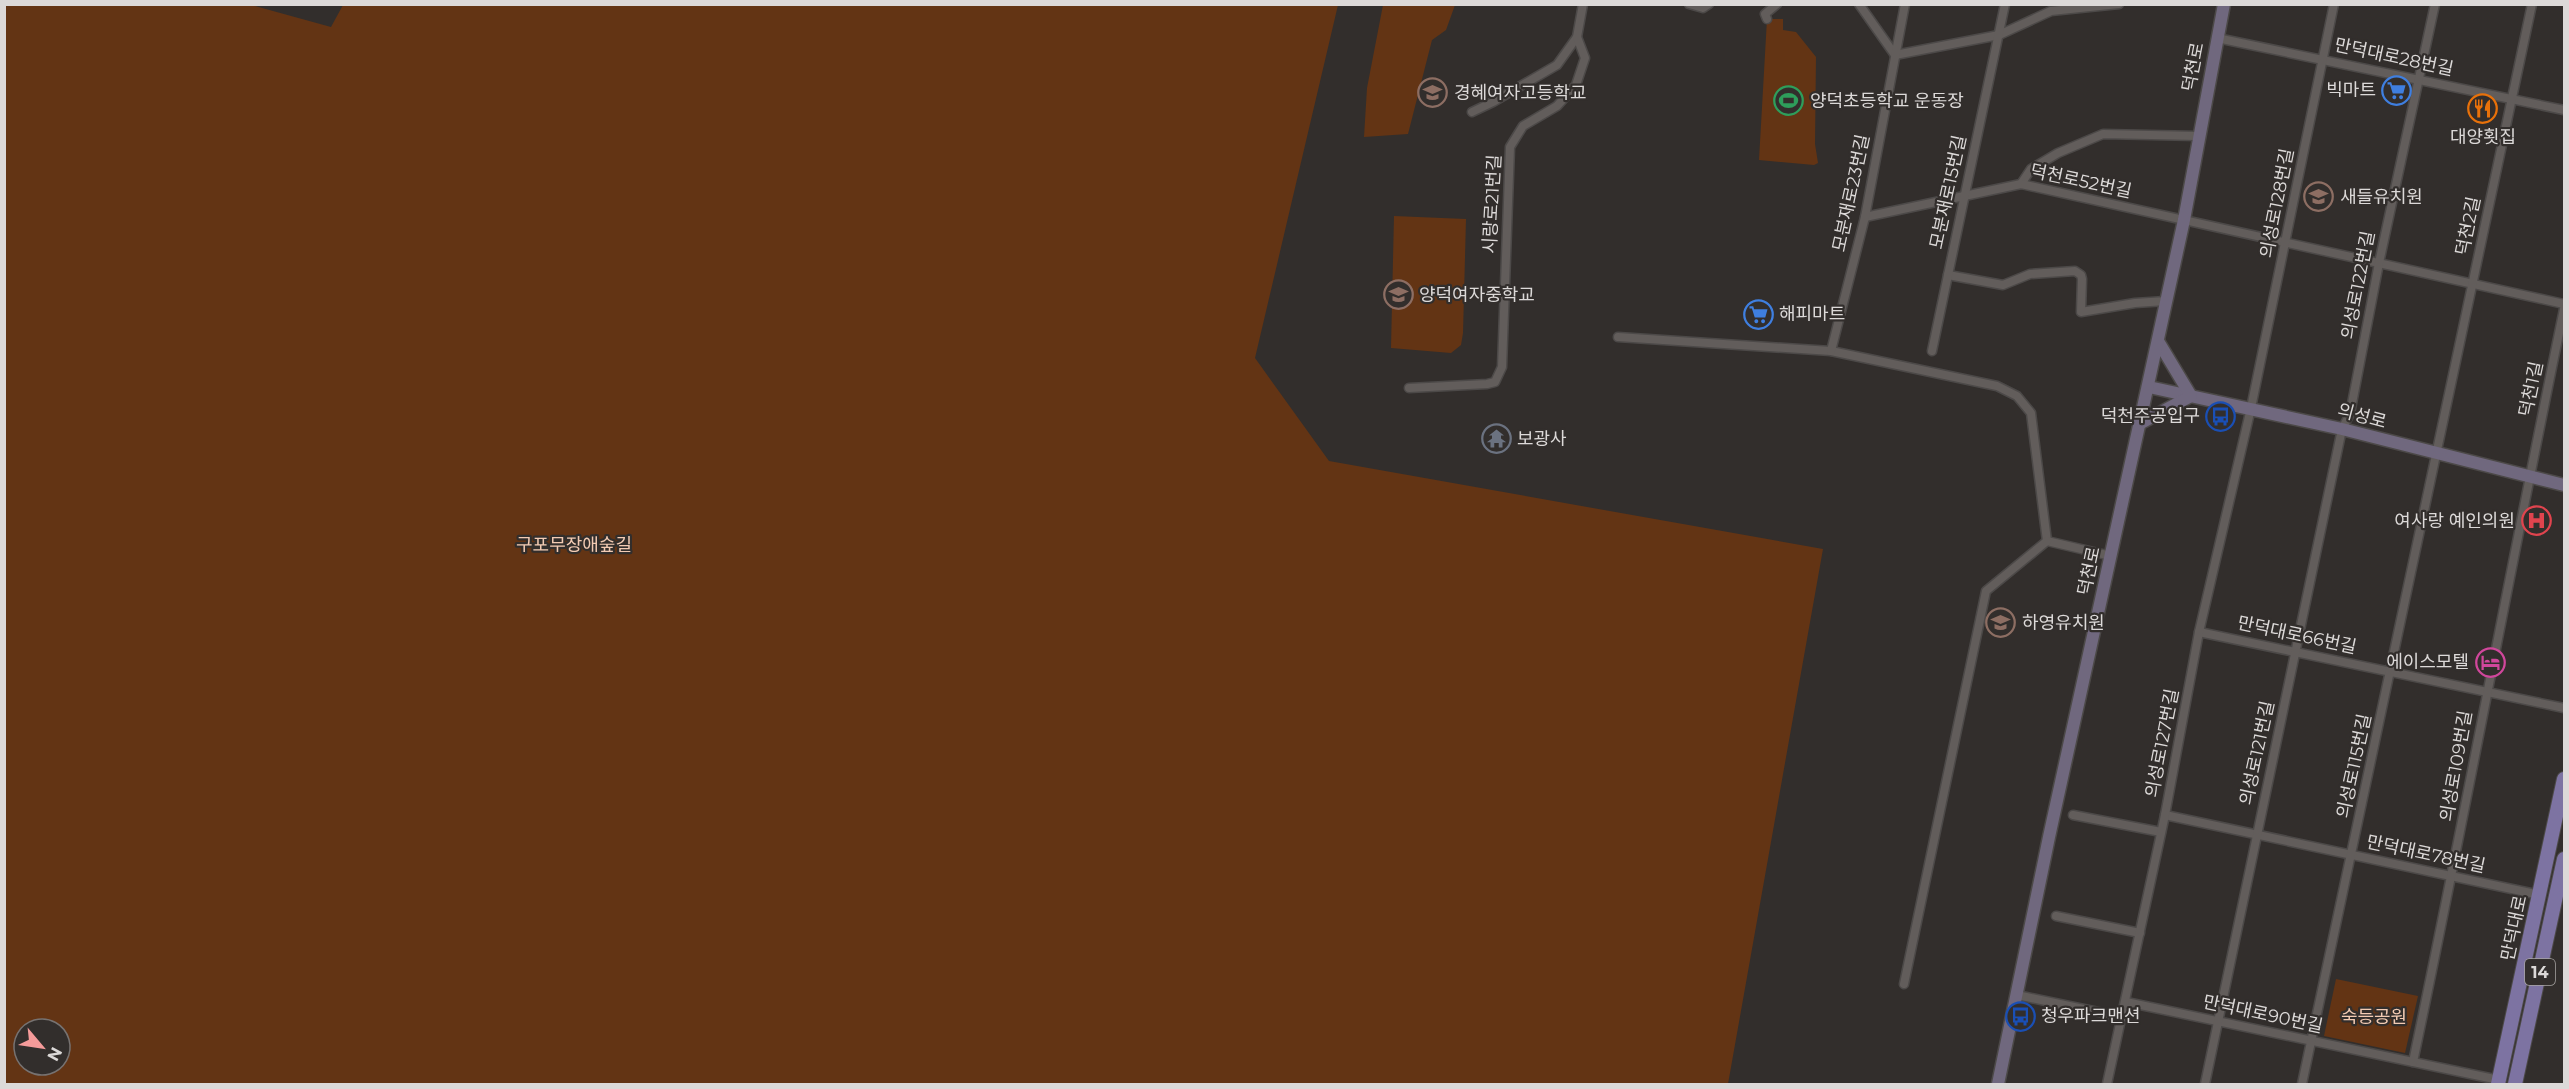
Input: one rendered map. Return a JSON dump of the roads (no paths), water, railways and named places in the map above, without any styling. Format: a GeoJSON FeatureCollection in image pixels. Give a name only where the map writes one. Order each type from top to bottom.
{"type":"FeatureCollection","features":[{"type":"Feature","properties":{"kind":"main road","name":"덕천로"},"geometry":{"type":"LineString","coordinates":[[1998,1084],[2184,220],[2224,4]]}},
{"type":"Feature","properties":{"kind":"main road"},"geometry":{"type":"LineString","coordinates":[[2141,423],[2191,396],[2158,341]]}},
{"type":"Feature","properties":{"kind":"main road","name":"의성로"},"geometry":{"type":"LineString","coordinates":[[2149,387],[2342,429],[2436,455],[2565,485]]}},
{"type":"Feature","properties":{"kind":"main road","name":"만덕대로"},"geometry":{"type":"LineString","coordinates":[[2498,1082],[2565,779]]}},
{"type":"Feature","properties":{"kind":"main road","name":"만덕대로"},"geometry":{"type":"LineString","coordinates":[[2515,1084],[2565,859]]}},
{"type":"Feature","properties":{"kind":"street","name":"시랑로21번길"},"geometry":{"type":"LineString","coordinates":[[1409,387],[1487,384],[1495,382],[1502,367],[1510,147],[1523,126],[1557,106],[1576,85],[1585,58],[1577,37],[1583,4]]}},
{"type":"Feature","properties":{"kind":"street"},"geometry":{"type":"LineString","coordinates":[[1689,4],[1703,8],[1708,4]]}},
{"type":"Feature","properties":{"kind":"street"},"geometry":{"type":"LineString","coordinates":[[1767,19],[1765,14],[1777,4]]}},
{"type":"Feature","properties":{"kind":"street"},"geometry":{"type":"LineString","coordinates":[[1858,4],[1895,55],[1999,34],[2050,11],[2119,4]]}},
{"type":"Feature","properties":{"kind":"street","name":"모분재로23번길"},"geometry":{"type":"LineString","coordinates":[[1831,351],[1865,217],[1905,4]]}},
{"type":"Feature","properties":{"kind":"street","name":"모분재로15번길"},"geometry":{"type":"LineString","coordinates":[[1932,351],[2005,4]]}},
{"type":"Feature","properties":{"kind":"street","name":"의성로128번길"},"geometry":{"type":"LineString","coordinates":[[2251,408],[2334,4]]}},
{"type":"Feature","properties":{"kind":"street","name":"의성로122번길"},"geometry":{"type":"LineString","coordinates":[[2342,429],[2350,414],[2379,262],[2435,4]]}},
{"type":"Feature","properties":{"kind":"street","name":"덕천2길"},"geometry":{"type":"LineString","coordinates":[[2436,455],[2532,4]]}},
{"type":"Feature","properties":{"kind":"street"},"geometry":{"type":"LineString","coordinates":[[1472,112],[1557,65],[1577,37]]}},
{"type":"Feature","properties":{"kind":"street","name":"만덕대로28번길"},"geometry":{"type":"LineString","coordinates":[[2217,38],[2565,110]]}},
{"type":"Feature","properties":{"kind":"street"},"geometry":{"type":"LineString","coordinates":[[2022,184],[2031,169],[2058,153],[2103,134],[2198,136]]}},
{"type":"Feature","properties":{"kind":"street","name":"덕천로52번길"},"geometry":{"type":"LineString","coordinates":[[1865,217],[2022,184],[2565,304]]}},
{"type":"Feature","properties":{"kind":"street"},"geometry":{"type":"LineString","coordinates":[[1948,275],[2004,285],[2030,274],[2075,271],[2081,275],[2082,279],[2081,312],[2135,303],[2166,301]]}},
{"type":"Feature","properties":{"kind":"street","name":"덕천1길"},"geometry":{"type":"LineString","coordinates":[[2529,476],[2565,309]]}},
{"type":"Feature","properties":{"kind":"street"},"geometry":{"type":"LineString","coordinates":[[1618,337],[1831,351],[1997,386],[2017,396],[2031,412],[2048,541]]}},
{"type":"Feature","properties":{"kind":"street","name":"의성로127번길"},"geometry":{"type":"LineString","coordinates":[[2107,1084],[2165,815],[2199,632],[2251,408]]}},
{"type":"Feature","properties":{"kind":"street","name":"의성로121번길"},"geometry":{"type":"LineString","coordinates":[[2205,1084],[2342,429]]}},
{"type":"Feature","properties":{"kind":"street","name":"의성로115번길"},"geometry":{"type":"LineString","coordinates":[[2302,1084],[2436,455]]}},
{"type":"Feature","properties":{"kind":"street","name":"의성로109번길"},"geometry":{"type":"LineString","coordinates":[[2413,1062],[2452,877],[2529,476]]}},
{"type":"Feature","properties":{"kind":"street"},"geometry":{"type":"LineString","coordinates":[[2048,541],[2111,556]]}},
{"type":"Feature","properties":{"kind":"street"},"geometry":{"type":"LineString","coordinates":[[1904,984],[1986,591],[2048,541]]}},
{"type":"Feature","properties":{"kind":"street","name":"만덕대로66번길"},"geometry":{"type":"LineString","coordinates":[[2199,632],[2565,708]]}},
{"type":"Feature","properties":{"kind":"street"},"geometry":{"type":"LineString","coordinates":[[2073,815],[2161,832]]}},
{"type":"Feature","properties":{"kind":"street","name":"만덕대로78번길"},"geometry":{"type":"LineString","coordinates":[[2165,815],[2540,895]]}},
{"type":"Feature","properties":{"kind":"street"},"geometry":{"type":"LineString","coordinates":[[2056,916],[2140,933]]}},
{"type":"Feature","properties":{"kind":"street"},"geometry":{"type":"LineString","coordinates":[[2017,995],[2122,1017]]}},
{"type":"Feature","properties":{"kind":"street","name":"만덕대로90번길"},"geometry":{"type":"LineString","coordinates":[[2126,1002],[2498,1082]]}},
{"type":"Feature","properties":{"kind":"place","name":"빅마트"},"geometry":{"type":"Point","coordinates":[2397,90]}},
{"type":"Feature","properties":{"kind":"place","name":"경혜여자고등학교"},"geometry":{"type":"Point","coordinates":[1433,93]}},
{"type":"Feature","properties":{"kind":"place","name":"양덕초등학교 운동장"},"geometry":{"type":"Point","coordinates":[1789,101]}},
{"type":"Feature","properties":{"kind":"place","name":"대양횟집"},"geometry":{"type":"Point","coordinates":[2483,108]}},
{"type":"Feature","properties":{"kind":"place","name":"새들유치원"},"geometry":{"type":"Point","coordinates":[2319,197]}},
{"type":"Feature","properties":{"kind":"place","name":"양덕여자중학교"},"geometry":{"type":"Point","coordinates":[1398,295]}},
{"type":"Feature","properties":{"kind":"place","name":"해피마트"},"geometry":{"type":"Point","coordinates":[1758,314]}},
{"type":"Feature","properties":{"kind":"place","name":"덕천주공입구"},"geometry":{"type":"Point","coordinates":[2221,416]}},
{"type":"Feature","properties":{"kind":"place","name":"보광사"},"geometry":{"type":"Point","coordinates":[1496,439]}},
{"type":"Feature","properties":{"kind":"place","name":"여사랑 예인의원"},"geometry":{"type":"Point","coordinates":[2536,521]}},
{"type":"Feature","properties":{"kind":"place","name":"하영유치원"},"geometry":{"type":"Point","coordinates":[2001,623]}},
{"type":"Feature","properties":{"kind":"place","name":"에이스모텔"},"geometry":{"type":"Point","coordinates":[2490,662]}},
{"type":"Feature","properties":{"kind":"place","name":"청우파크맨션"},"geometry":{"type":"Point","coordinates":[2020,1016]}},
{"type":"Feature","properties":{"kind":"park label","name":"구포무장애숲길"},"geometry":{"type":"Point","coordinates":[574,545]}},
{"type":"Feature","properties":{"kind":"park label","name":"숙등공원"},"geometry":{"type":"Point","coordinates":[2374,1017]}}]}
